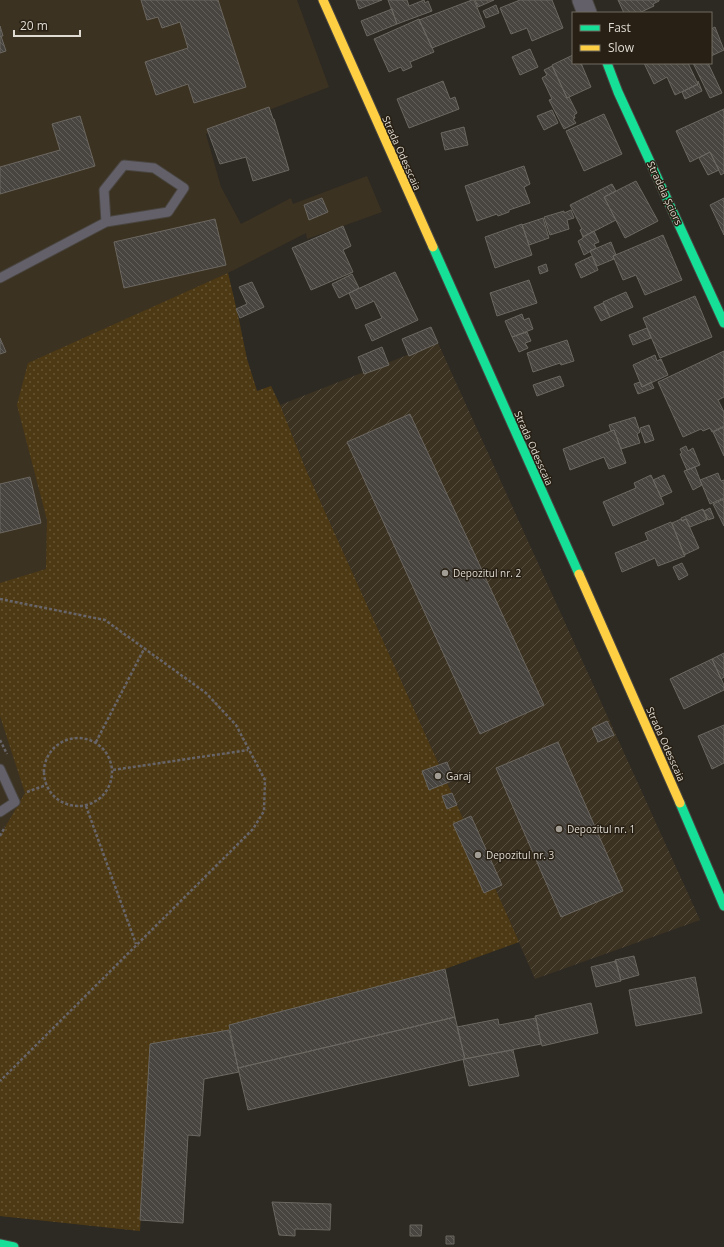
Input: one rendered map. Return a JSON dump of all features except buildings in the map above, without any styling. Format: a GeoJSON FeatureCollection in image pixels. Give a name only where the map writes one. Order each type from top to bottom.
{"type":"FeatureCollection","features":[{"type":"Feature","properties":{"kind":"street","name":"Strada Odesscaia"},"geometry":{"type":"LineString","coordinates":[[323,0],[651,735],[724,906]]}},
{"type":"Feature","properties":{"kind":"street"},"geometry":{"type":"LineString","coordinates":[[582,0],[587,12]]}},
{"type":"Feature","properties":{"kind":"street","name":"Stradela Șciors"},"geometry":{"type":"LineString","coordinates":[[607,64],[724,323]]}},
{"type":"Feature","properties":{"kind":"street"},"geometry":{"type":"LineString","coordinates":[[0,1244],[14,1247]]}},
{"type":"Feature","properties":{"kind":"lane"},"geometry":{"type":"LineString","coordinates":[[0,278],[106,222],[168,212],[184,188],[154,168],[124,165],[104,190],[106,222]]}},
{"type":"Feature","properties":{"kind":"lane"},"geometry":{"type":"LineString","coordinates":[[0,769],[15,802],[0,812]]}},
{"type":"Feature","properties":{"kind":"path"},"geometry":{"type":"LineString","coordinates":[[0,599],[105,620],[206,693],[236,725],[265,780],[264,811],[253,829],[0,1081]]}},
{"type":"Feature","properties":{"kind":"path"},"geometry":{"type":"LineString","coordinates":[[96,742],[144,648]]}},
{"type":"Feature","properties":{"kind":"path"},"geometry":{"type":"LineString","coordinates":[[86,738],[96,742],[104,749],[110,758],[113,770],[111,782],[106,793],[97,801],[86,806],[74,806],[62,803],[53,796],[46,786],[44,765],[49,754],[56,746],[65,740],[86,738]]}},
{"type":"Feature","properties":{"kind":"path"},"geometry":{"type":"LineString","coordinates":[[113,770],[248,750]]}},
{"type":"Feature","properties":{"kind":"path"},"geometry":{"type":"LineString","coordinates":[[25,793],[46,786]]}},
{"type":"Feature","properties":{"kind":"path"},"geometry":{"type":"LineString","coordinates":[[86,806],[136,944]]}},
{"type":"Feature","properties":{"kind":"shaded area"},"geometry":{"type":"Polygon","coordinates":[[[0,0],[297,0],[329,87],[206,134],[221,187],[241,224],[291,198],[293,204],[367,176],[382,212],[307,239],[306,233],[228,273],[247,359],[257,391],[271,386],[280,405],[306,470],[519,942],[445,969],[229,1025],[229,1030],[150,1044],[140,1231],[0,1216],[0,0]]]}},
{"type":"Feature","properties":{"kind":"shaded area"},"geometry":{"type":"Polygon","coordinates":[[[228,273],[247,359],[257,391],[271,386],[306,470],[439,765],[422,771],[429,790],[447,783],[463,819],[454,824],[484,893],[495,888],[519,942],[445,969],[229,1025],[229,1030],[150,1044],[140,1231],[0,1216],[0,836],[25,793],[0,716],[0,583],[46,569],[47,520],[17,405],[28,363],[228,273]]]}},
{"type":"Feature","properties":{"kind":"shaded area"},"geometry":{"type":"Polygon","coordinates":[[[438,343],[700,920],[535,979],[495,888],[484,893],[453,824],[463,819],[446,783],[429,790],[280,405],[438,343]]]}},
{"type":"Feature","properties":{"kind":"traffic: fast"},"geometry":{"type":"LineString","coordinates":[[607,64],[618,92],[724,323]]}},
{"type":"Feature","properties":{"kind":"traffic: fast"},"geometry":{"type":"LineString","coordinates":[[433,247],[579,574]]}},
{"type":"Feature","properties":{"kind":"traffic: fast"},"geometry":{"type":"LineString","coordinates":[[680,803],[724,906]]}},
{"type":"Feature","properties":{"kind":"traffic: fast"},"geometry":{"type":"LineString","coordinates":[[0,1244],[14,1247]]}},
{"type":"Feature","properties":{"kind":"traffic: slow"},"geometry":{"type":"LineString","coordinates":[[323,0],[433,247]]}},
{"type":"Feature","properties":{"kind":"traffic: slow"},"geometry":{"type":"LineString","coordinates":[[579,574],[680,803]]}},
{"type":"Feature","properties":{"kind":"place","name":"Depozitul nr. 2"},"geometry":{"type":"Point","coordinates":[445,573]}},
{"type":"Feature","properties":{"kind":"place","name":"Garaj"},"geometry":{"type":"Point","coordinates":[438,776]}},
{"type":"Feature","properties":{"kind":"place","name":"Depozitul nr. 1"},"geometry":{"type":"Point","coordinates":[559,829]}},
{"type":"Feature","properties":{"kind":"place","name":"Depozitul nr. 3"},"geometry":{"type":"Point","coordinates":[478,855]}}]}
